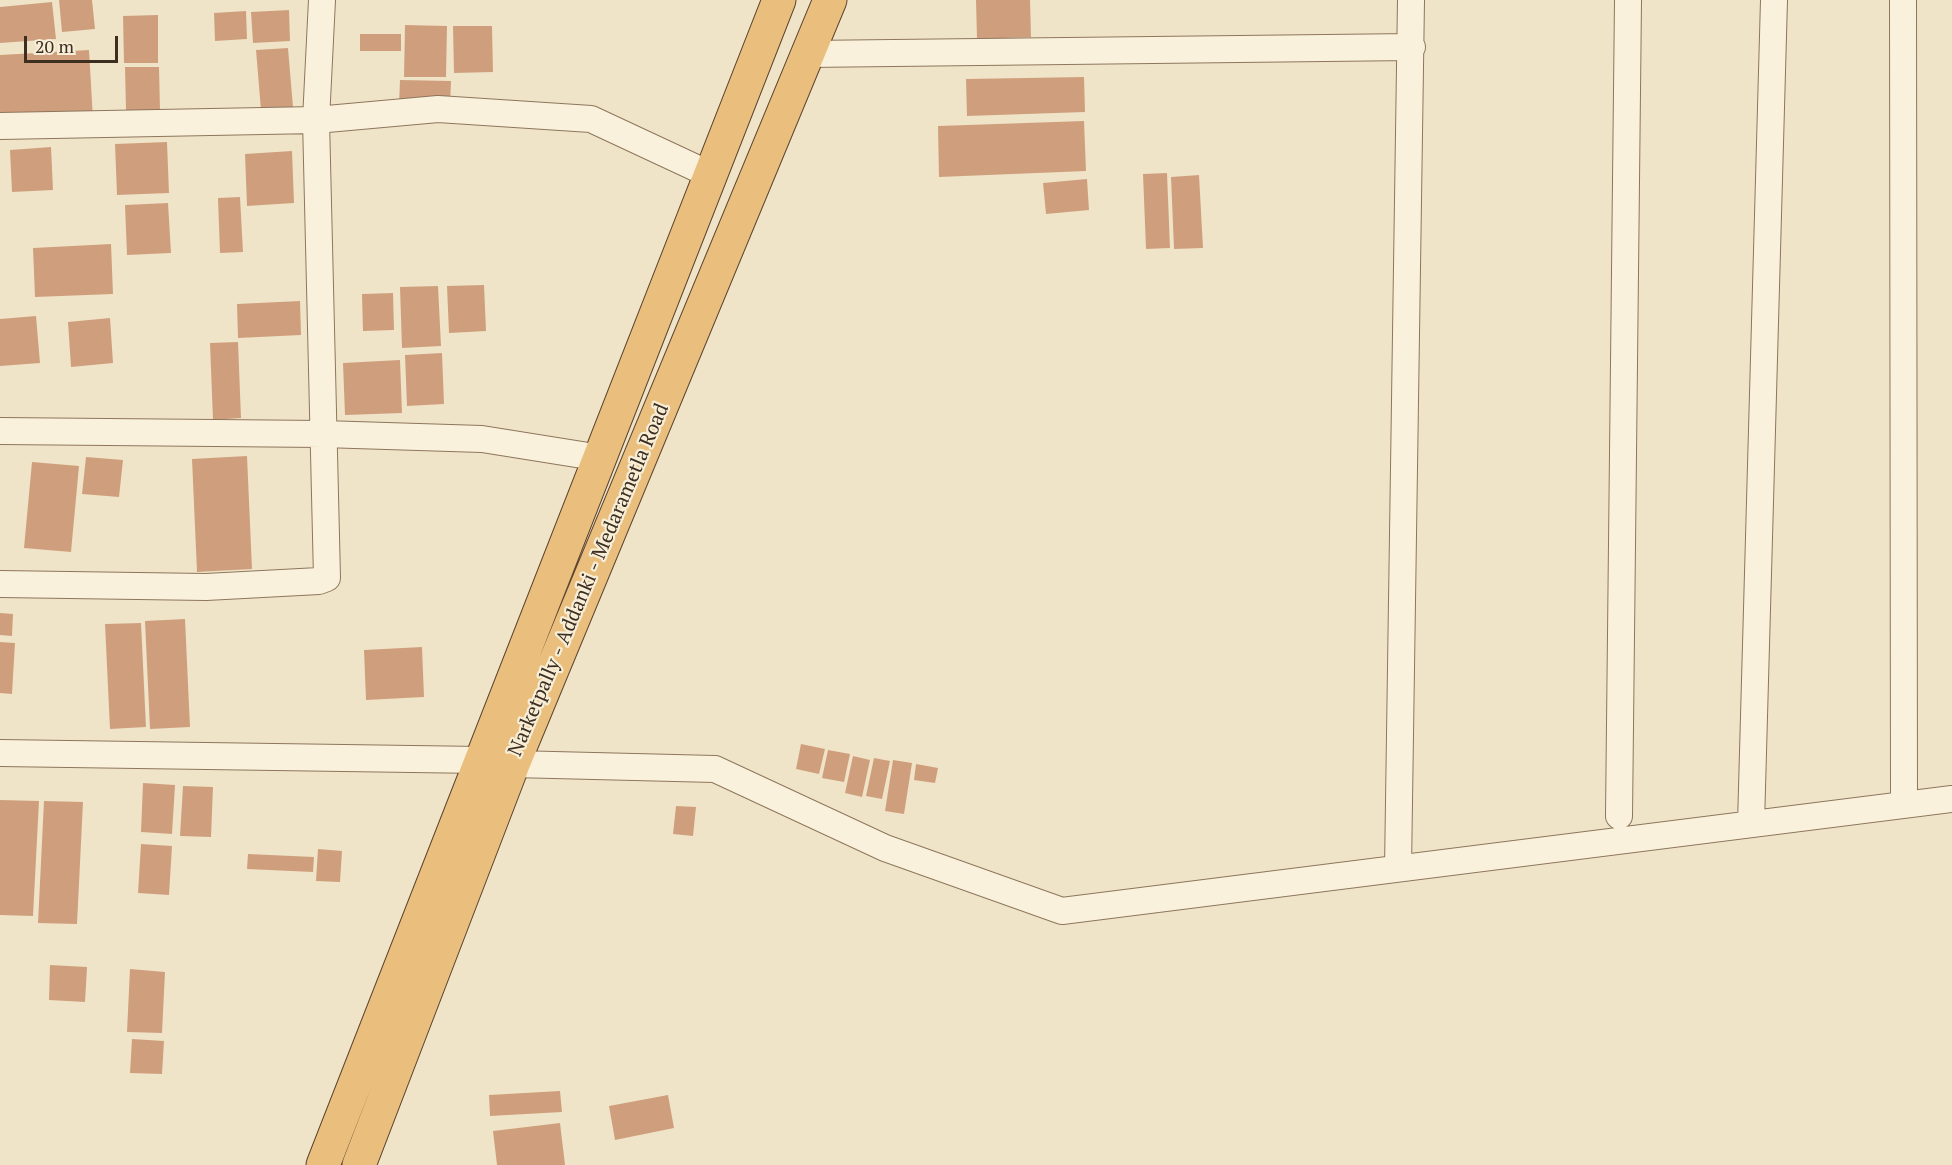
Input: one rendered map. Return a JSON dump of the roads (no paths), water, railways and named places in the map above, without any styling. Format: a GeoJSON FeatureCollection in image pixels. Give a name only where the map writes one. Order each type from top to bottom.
{"type":"FeatureCollection","features":[{"type":"Feature","properties":{"kind":"highway","name":"Narketpally - Addanki - Medarametla Road"},"geometry":{"type":"LineString","coordinates":[[323,1165],[779,0]]}},
{"type":"Feature","properties":{"kind":"highway","name":"Narketpally - Addanki - Medarametla Road"},"geometry":{"type":"LineString","coordinates":[[359,1165],[513,764],[830,0]]}},
{"type":"Feature","properties":{"kind":"street"},"geometry":{"type":"LineString","coordinates":[[0,584],[206,587],[319,581],[327,578],[316,120],[322,0]]}},
{"type":"Feature","properties":{"kind":"street"},"geometry":{"type":"LineString","coordinates":[[1398,868],[1411,0]]}},
{"type":"Feature","properties":{"kind":"street"},"geometry":{"type":"LineString","coordinates":[[1619,816],[1628,0]]}},
{"type":"Feature","properties":{"kind":"street"},"geometry":{"type":"LineString","coordinates":[[1751,824],[1774,0]]}},
{"type":"Feature","properties":{"kind":"street"},"geometry":{"type":"LineString","coordinates":[[1903,0],[1904,805]]}},
{"type":"Feature","properties":{"kind":"street"},"geometry":{"type":"LineString","coordinates":[[807,54],[1412,47]]}},
{"type":"Feature","properties":{"kind":"street"},"geometry":{"type":"LineString","coordinates":[[0,126],[316,120],[438,110],[591,119],[711,175]]}},
{"type":"Feature","properties":{"kind":"street"},"geometry":{"type":"LineString","coordinates":[[0,431],[323,434],[482,439],[601,458]]}},
{"type":"Feature","properties":{"kind":"street"},"geometry":{"type":"LineString","coordinates":[[0,753],[481,760]]}},
{"type":"Feature","properties":{"kind":"street"},"geometry":{"type":"LineString","coordinates":[[513,764],[715,769],[885,848],[1062,911],[1952,799]]}}]}
